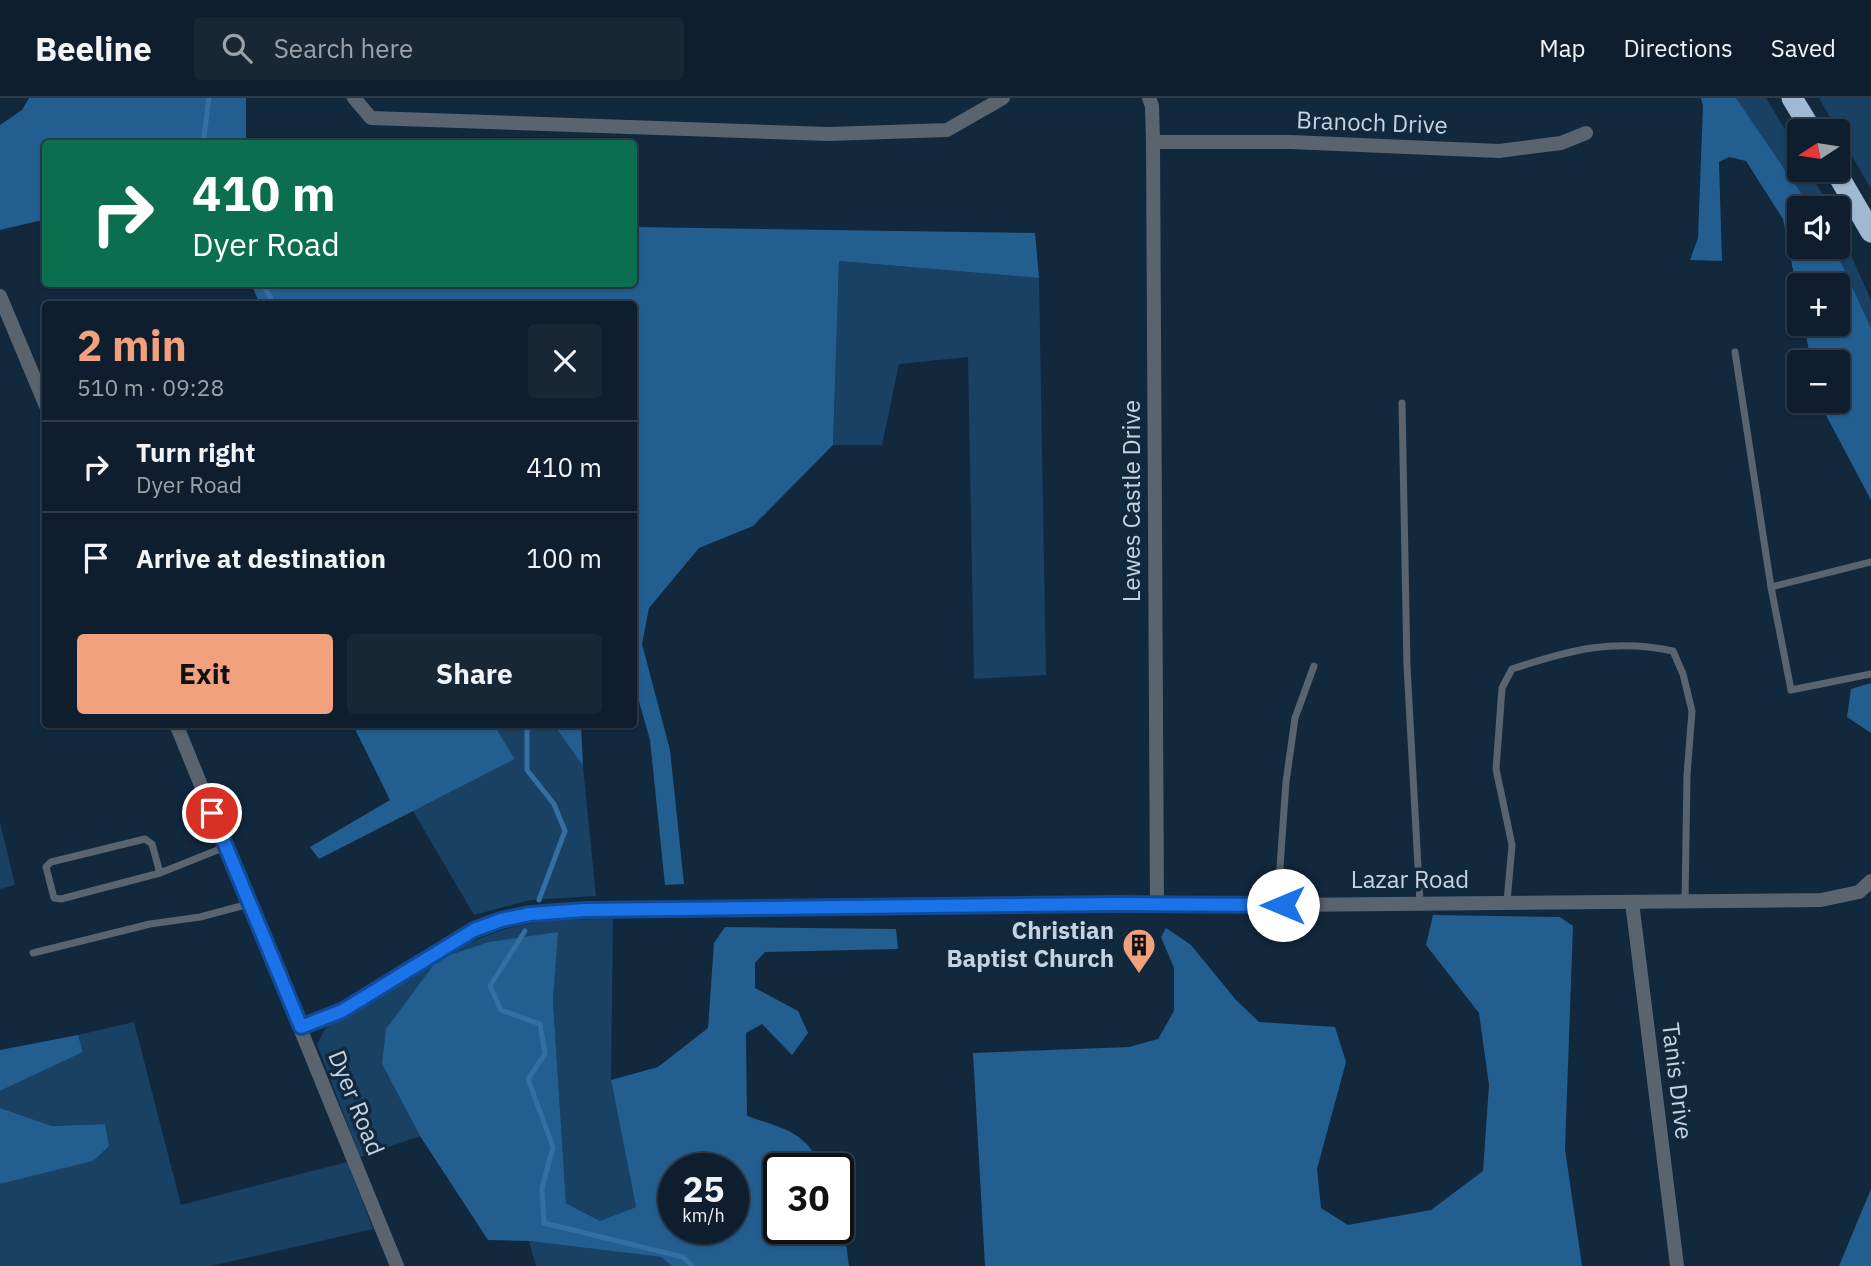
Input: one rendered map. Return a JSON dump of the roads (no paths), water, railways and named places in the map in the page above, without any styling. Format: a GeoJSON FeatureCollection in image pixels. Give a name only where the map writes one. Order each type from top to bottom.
{"type":"FeatureCollection","features":[{"type":"Feature","properties":{"kind":"highway"},"geometry":{"type":"LineString","coordinates":[[1791,98],[1804,119]]}},
{"type":"Feature","properties":{"kind":"highway"},"geometry":{"type":"LineString","coordinates":[[1842,182],[1871,232]]}},
{"type":"Feature","properties":{"kind":"street"},"geometry":{"type":"LineString","coordinates":[[355,98],[371,118],[829,134],[947,130],[1003,98]]}},
{"type":"Feature","properties":{"kind":"street","name":"Lewes Castle Drive"},"geometry":{"type":"LineString","coordinates":[[1149,98],[1153,142],[1157,904]]}},
{"type":"Feature","properties":{"kind":"street","name":"Branoch Drive"},"geometry":{"type":"LineString","coordinates":[[1153,142],[1291,142],[1499,151],[1562,143],[1586,133]]}},
{"type":"Feature","properties":{"kind":"street"},"geometry":{"type":"LineString","coordinates":[[0,296],[42,397]]}},
{"type":"Feature","properties":{"kind":"street","name":"Dyer Road"},"geometry":{"type":"LineString","coordinates":[[178,728],[397,1266]]}},
{"type":"Feature","properties":{"kind":"street","name":"Lazar Road"},"geometry":{"type":"LineString","coordinates":[[301,1027],[342,1011],[474,930],[501,920],[530,914],[585,910],[1833,899],[1858,892],[1871,881]]}},
{"type":"Feature","properties":{"kind":"street","name":"Tanis Drive"},"geometry":{"type":"LineString","coordinates":[[1632,902],[1677,1266]]}},
{"type":"Feature","properties":{"kind":"lane"},"geometry":{"type":"LineString","coordinates":[[1735,352],[1771,587],[1791,690],[1871,674]]}},
{"type":"Feature","properties":{"kind":"lane"},"geometry":{"type":"LineString","coordinates":[[1402,403],[1407,666],[1420,903]]}},
{"type":"Feature","properties":{"kind":"lane"},"geometry":{"type":"LineString","coordinates":[[1771,587],[1871,562]]}},
{"type":"Feature","properties":{"kind":"lane"},"geometry":{"type":"LineString","coordinates":[[1507,902],[1512,845],[1496,769],[1502,688],[1512,669],[1547,657],[1599,646],[1643,645],[1673,651],[1683,674],[1692,711],[1687,775],[1685,902]]}},
{"type":"Feature","properties":{"kind":"lane"},"geometry":{"type":"LineString","coordinates":[[1283,905],[1280,867],[1286,782],[1295,718],[1314,666]]}},
{"type":"Feature","properties":{"kind":"lane"},"geometry":{"type":"LineString","coordinates":[[160,873],[152,844],[145,839],[51,862],[46,867],[54,898],[61,899],[160,873],[225,847]]}},
{"type":"Feature","properties":{"kind":"lane"},"geometry":{"type":"LineString","coordinates":[[33,953],[150,924],[250,904]]}},
{"type":"Feature","properties":{"kind":"waterway"},"geometry":{"type":"LineString","coordinates":[[204,140],[209,98]]}},
{"type":"Feature","properties":{"kind":"waterway"},"geometry":{"type":"LineString","coordinates":[[265,287],[272,301]]}},
{"type":"Feature","properties":{"kind":"waterway"},"geometry":{"type":"LineString","coordinates":[[530,728],[527,730],[527,770],[554,804],[565,831],[539,900]]}},
{"type":"Feature","properties":{"kind":"waterway"},"geometry":{"type":"LineString","coordinates":[[525,931],[490,986],[501,1010],[540,1024],[545,1054],[528,1079],[553,1147],[542,1188],[544,1223],[683,1257],[692,1266]]}},
{"type":"Feature","properties":{"kind":"place","name":"Christian Baptist Church"},"geometry":{"type":"Point","coordinates":[1139,975]}}]}
